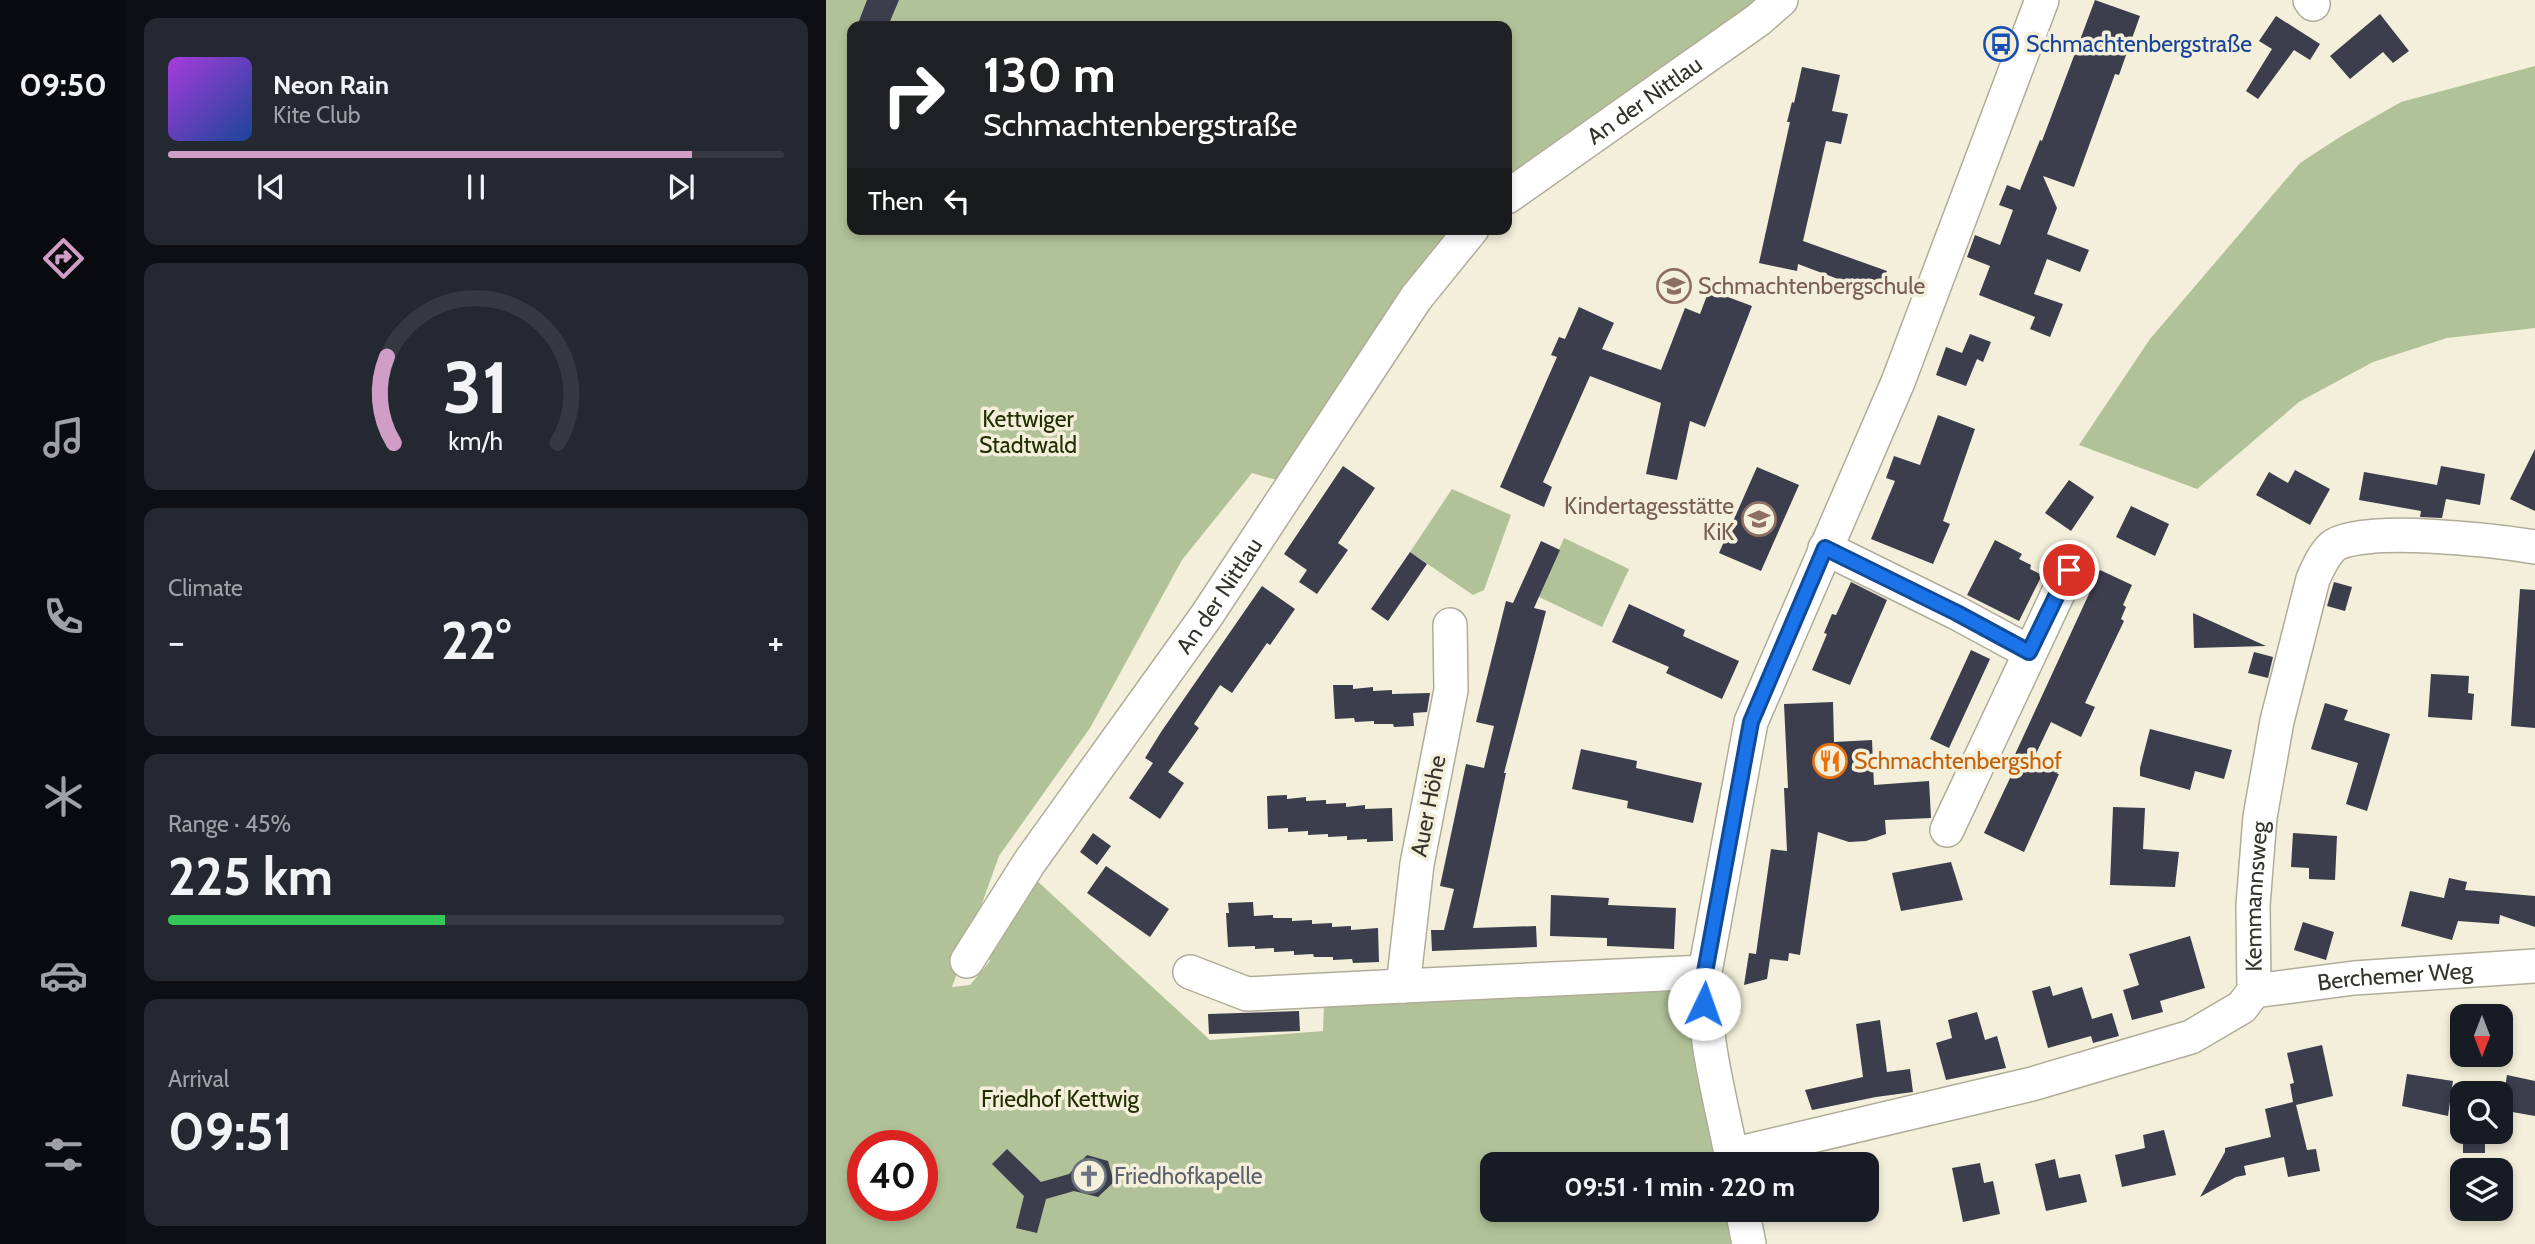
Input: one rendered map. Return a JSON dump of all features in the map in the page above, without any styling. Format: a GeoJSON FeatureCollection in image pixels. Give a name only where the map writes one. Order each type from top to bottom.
{"type":"FeatureCollection","features":[{"type":"Feature","properties":{"kind":"street","name":"An der Nittlau"},"geometry":{"type":"LineString","coordinates":[[1512,193],[1758,20],[1781,0]]}},
{"type":"Feature","properties":{"kind":"street"},"geometry":{"type":"LineString","coordinates":[[1730,1152],[1712,1068],[1704,1004],[1705,972],[1751,722],[1898,382],[2042,0]]}},
{"type":"Feature","properties":{"kind":"street","name":"An der Nittlau"},"geometry":{"type":"LineString","coordinates":[[967,961],[1029,863],[1207,615],[1416,298],[1467,235]]}},
{"type":"Feature","properties":{"kind":"street","name":"Kemmannsweg"},"geometry":{"type":"LineString","coordinates":[[1764,1152],[2032,1084],[2191,1037],[2242,1007],[2254,991],[2253,905],[2260,817],[2277,721],[2313,579],[2323,559],[2333,546],[2352,538],[2399,535],[2505,542],[2535,547]]}},
{"type":"Feature","properties":{"kind":"street"},"geometry":{"type":"LineString","coordinates":[[1825,548],[2029,652]]}},
{"type":"Feature","properties":{"kind":"street"},"geometry":{"type":"LineString","coordinates":[[1947,830],[2069,570]]}},
{"type":"Feature","properties":{"kind":"street","name":"Auer Höhe"},"geometry":{"type":"LineString","coordinates":[[1403,986],[1417,864],[1451,690],[1450,625]]}},
{"type":"Feature","properties":{"kind":"street","name":"Berchemer Weg"},"geometry":{"type":"LineString","coordinates":[[2254,991],[2354,978],[2535,966]]}},
{"type":"Feature","properties":{"kind":"street"},"geometry":{"type":"LineString","coordinates":[[1190,972],[1247,994],[1705,972]]}},
{"type":"Feature","properties":{"kind":"street"},"geometry":{"type":"LineString","coordinates":[[1745,1222],[1749,1244]]}},
{"type":"Feature","properties":{"kind":"green space"},"geometry":{"type":"Polygon","coordinates":[[[826,0],[1766,0],[1512,181],[1512,21],[847,21],[847,235],[1458,235],[1284,482],[1252,473],[1182,560],[1090,728],[999,856],[952,987],[970,985],[990,961],[988,953],[1035,879],[1210,1040],[1323,1031],[1324,1005],[1698,979],[1724,1152],[1480,1152],[1480,1222],[1737,1222],[1741,1244],[826,1244],[826,0]]]}},
{"type":"Feature","properties":{"kind":"green space"},"geometry":{"type":"Polygon","coordinates":[[[2535,66],[2535,328],[2447,338],[2373,362],[2299,402],[2197,489],[2079,445],[2150,339],[2300,163],[2401,102],[2535,66]]]}},
{"type":"Feature","properties":{"kind":"green space"},"geometry":{"type":"Polygon","coordinates":[[[1452,489],[1511,515],[1484,590],[1473,595],[1410,552],[1452,489]]]}},
{"type":"Feature","properties":{"kind":"green space"},"geometry":{"type":"Polygon","coordinates":[[[1564,538],[1629,569],[1602,627],[1539,597],[1564,538]]]}},
{"type":"Feature","properties":{"kind":"building"},"geometry":{"type":"Polygon","coordinates":[[[867,0],[899,0],[890,21],[859,21],[867,0]]]}},
{"type":"Feature","properties":{"kind":"building"},"geometry":{"type":"Polygon","coordinates":[[[2095,0],[2140,16],[2119,75],[2115,74],[2074,187],[2043,176],[2057,208],[2047,234],[2089,250],[2080,272],[2047,259],[2034,294],[2063,304],[2050,337],[2030,329],[2035,317],[1979,295],[1990,266],[1967,257],[1975,235],[2000,245],[2013,210],[1999,205],[2007,185],[2020,190],[2040,140],[2042,141],[2095,0]]]}},
{"type":"Feature","properties":{"kind":"building"},"geometry":{"type":"Polygon","coordinates":[[[2380,14],[2409,51],[2393,63],[2383,52],[2350,79],[2330,56],[2380,14]]]}},
{"type":"Feature","properties":{"kind":"building"},"geometry":{"type":"Polygon","coordinates":[[[2276,16],[2320,44],[2310,60],[2294,50],[2258,99],[2246,91],[2272,49],[2259,41],[2276,16]]]}},
{"type":"Feature","properties":{"kind":"building"},"geometry":{"type":"Polygon","coordinates":[[[1802,67],[1840,75],[1832,111],[1848,114],[1841,144],[1826,141],[1803,241],[1887,271],[1878,294],[1798,264],[1797,271],[1759,263],[1790,122],[1787,122],[1802,67]]]}},
{"type":"Feature","properties":{"kind":"building"},"geometry":{"type":"Polygon","coordinates":[[[1709,290],[1752,306],[1705,427],[1690,421],[1677,480],[1646,474],[1661,403],[1590,376],[1543,482],[1552,487],[1544,507],[1500,487],[1557,357],[1551,355],[1559,337],[1565,339],[1579,307],[1614,323],[1602,349],[1661,370],[1685,308],[1700,314],[1709,290]]]}},
{"type":"Feature","properties":{"kind":"building"},"geometry":{"type":"Polygon","coordinates":[[[1970,334],[1991,342],[1983,362],[1977,359],[1966,386],[1936,375],[1946,347],[1962,353],[1970,334]]]}},
{"type":"Feature","properties":{"kind":"building"},"geometry":{"type":"Polygon","coordinates":[[[1938,415],[1975,429],[1943,521],[1950,524],[1933,564],[1871,539],[1895,481],[1886,478],[1894,456],[1920,465],[1938,415]]]}},
{"type":"Feature","properties":{"kind":"building"},"geometry":{"type":"Polygon","coordinates":[[[2535,449],[2535,511],[2510,499],[2535,449]]]}},
{"type":"Feature","properties":{"kind":"building"},"geometry":{"type":"Polygon","coordinates":[[[1343,466],[1375,488],[1338,543],[1348,550],[1317,594],[1299,582],[1307,570],[1284,554],[1343,466]]]}},
{"type":"Feature","properties":{"kind":"building"},"geometry":{"type":"Polygon","coordinates":[[[2441,466],[2485,474],[2480,505],[2446,499],[2442,518],[2420,517],[2421,511],[2359,500],[2364,472],[2437,485],[2441,466]]]}},
{"type":"Feature","properties":{"kind":"building","name":"Kindertagesstätte KiK"},"geometry":{"type":"Polygon","coordinates":[[[1757,467],[1799,485],[1761,571],[1719,553],[1757,467]]]}},
{"type":"Feature","properties":{"kind":"building"},"geometry":{"type":"Polygon","coordinates":[[[2295,470],[2330,489],[2310,525],[2256,495],[2269,472],[2288,483],[2295,470]]]}},
{"type":"Feature","properties":{"kind":"building"},"geometry":{"type":"Polygon","coordinates":[[[2069,480],[2094,497],[2071,531],[2045,513],[2069,480]]]}},
{"type":"Feature","properties":{"kind":"building"},"geometry":{"type":"Polygon","coordinates":[[[2131,506],[2169,524],[2155,556],[2116,537],[2131,506]]]}},
{"type":"Feature","properties":{"kind":"building"},"geometry":{"type":"Polygon","coordinates":[[[1995,540],[2022,554],[2019,559],[2042,575],[2019,621],[1967,595],[1995,540]]]}},
{"type":"Feature","properties":{"kind":"building"},"geometry":{"type":"Polygon","coordinates":[[[1541,541],[1560,550],[1534,608],[1546,611],[1504,773],[1473,928],[1536,926],[1537,947],[1432,951],[1431,930],[1444,930],[1454,889],[1440,886],[1466,764],[1484,768],[1494,726],[1476,722],[1506,601],[1513,603],[1541,541]]]}},
{"type":"Feature","properties":{"kind":"building"},"geometry":{"type":"Polygon","coordinates":[[[1410,552],[1427,564],[1388,621],[1371,609],[1410,552]]]}},
{"type":"Feature","properties":{"kind":"building"},"geometry":{"type":"Polygon","coordinates":[[[2100,570],[2132,585],[2123,605],[2126,607],[2121,619],[2124,621],[2085,703],[2095,707],[2081,737],[2051,722],[2034,758],[2059,770],[2059,774],[2024,852],[1984,833],[2011,776],[2006,774],[2100,570]]]}},
{"type":"Feature","properties":{"kind":"building"},"geometry":{"type":"Polygon","coordinates":[[[1851,582],[1887,600],[1850,685],[1812,670],[1832,614],[1836,615],[1851,582]]]}},
{"type":"Feature","properties":{"kind":"building"},"geometry":{"type":"Polygon","coordinates":[[[2334,582],[2352,587],[2345,611],[2327,606],[2334,582]]]}},
{"type":"Feature","properties":{"kind":"building"},"geometry":{"type":"Polygon","coordinates":[[[1262,586],[1295,609],[1232,693],[1220,685],[1194,724],[1199,728],[1168,772],[1184,783],[1160,819],[1129,798],[1153,763],[1145,758],[1262,586]]]}},
{"type":"Feature","properties":{"kind":"building"},"geometry":{"type":"Polygon","coordinates":[[[2520,589],[2535,590],[2535,728],[2511,726],[2520,589]]]}},
{"type":"Feature","properties":{"kind":"building"},"geometry":{"type":"Polygon","coordinates":[[[1629,604],[1685,630],[1683,636],[1739,661],[1722,699],[1666,673],[1669,667],[1612,642],[1629,604]]]}},
{"type":"Feature","properties":{"kind":"building"},"geometry":{"type":"Polygon","coordinates":[[[2193,613],[2266,646],[2194,648],[2193,613]]]}},
{"type":"Feature","properties":{"kind":"building"},"geometry":{"type":"Polygon","coordinates":[[[1971,650],[1990,659],[1949,748],[1930,739],[1971,650]]]}},
{"type":"Feature","properties":{"kind":"building"},"geometry":{"type":"Polygon","coordinates":[[[2254,652],[2273,657],[2268,678],[2248,673],[2254,652]]]}},
{"type":"Feature","properties":{"kind":"building"},"geometry":{"type":"Polygon","coordinates":[[[2431,674],[2469,676],[2468,693],[2474,694],[2472,720],[2428,717],[2431,674]]]}},
{"type":"Feature","properties":{"kind":"building"},"geometry":{"type":"Polygon","coordinates":[[[1333,685],[1353,685],[1353,689],[1373,687],[1373,691],[1392,690],[1392,694],[1430,693],[1427,712],[1413,713],[1414,726],[1394,727],[1393,724],[1374,724],[1374,721],[1355,722],[1354,718],[1335,719],[1333,685]]]}},
{"type":"Feature","properties":{"kind":"building","name":"Schmachtenbergshof"},"geometry":{"type":"Polygon","coordinates":[[[1833,702],[1834,742],[1872,740],[1874,785],[1929,781],[1931,818],[1885,820],[1886,834],[1866,841],[1849,842],[1818,832],[1800,955],[1789,953],[1788,961],[1770,959],[1767,979],[1744,985],[1749,953],[1756,954],[1771,849],[1787,851],[1784,788],[1788,788],[1784,704],[1833,702]]]}},
{"type":"Feature","properties":{"kind":"building"},"geometry":{"type":"Polygon","coordinates":[[[2325,703],[2348,710],[2344,720],[2390,734],[2367,811],[2346,804],[2358,763],[2311,749],[2325,703]]]}},
{"type":"Feature","properties":{"kind":"building"},"geometry":{"type":"Polygon","coordinates":[[[2150,729],[2232,750],[2224,779],[2195,771],[2190,790],[2140,776],[2150,729]]]}},
{"type":"Feature","properties":{"kind":"building"},"geometry":{"type":"Polygon","coordinates":[[[1581,749],[1637,761],[1636,768],[1702,783],[1693,823],[1627,808],[1628,801],[1572,789],[1581,749]]]}},
{"type":"Feature","properties":{"kind":"building"},"geometry":{"type":"Polygon","coordinates":[[[1287,795],[1287,799],[1306,797],[1306,801],[1326,800],[1326,804],[1346,803],[1346,807],[1365,805],[1365,809],[1392,808],[1393,841],[1367,842],[1367,839],[1347,840],[1347,836],[1308,835],[1308,831],[1288,832],[1288,828],[1268,829],[1267,796],[1287,795]]]}},
{"type":"Feature","properties":{"kind":"building"},"geometry":{"type":"Polygon","coordinates":[[[2113,807],[2145,808],[2143,849],[2179,852],[2175,887],[2110,885],[2113,807]]]}},
{"type":"Feature","properties":{"kind":"building"},"geometry":{"type":"Polygon","coordinates":[[[1093,833],[1111,846],[1097,865],[1080,852],[1093,833]]]}},
{"type":"Feature","properties":{"kind":"building"},"geometry":{"type":"Polygon","coordinates":[[[2293,833],[2337,836],[2335,880],[2309,879],[2309,868],[2291,867],[2293,833]]]}},
{"type":"Feature","properties":{"kind":"building"},"geometry":{"type":"Polygon","coordinates":[[[1951,862],[1963,900],[1901,911],[1892,873],[1951,862]]]}},
{"type":"Feature","properties":{"kind":"building"},"geometry":{"type":"Polygon","coordinates":[[[1106,866],[1169,909],[1150,937],[1087,893],[1106,866]]]}},
{"type":"Feature","properties":{"kind":"building"},"geometry":{"type":"Polygon","coordinates":[[[2449,878],[2467,882],[2465,890],[2535,896],[2535,927],[2500,915],[2499,924],[2458,921],[2452,940],[2401,926],[2410,891],[2444,898],[2449,878]]]}},
{"type":"Feature","properties":{"kind":"building"},"geometry":{"type":"Polygon","coordinates":[[[1551,895],[1609,898],[1608,905],[1676,908],[1674,949],[1607,946],[1607,938],[1550,936],[1551,895]]]}},
{"type":"Feature","properties":{"kind":"building"},"geometry":{"type":"Polygon","coordinates":[[[1253,902],[1254,916],[1273,915],[1273,918],[1292,918],[1292,921],[1312,920],[1312,924],[1351,926],[1351,930],[1378,928],[1379,962],[1353,963],[1352,959],[1333,960],[1333,957],[1314,957],[1313,954],[1294,955],[1294,951],[1274,952],[1274,948],[1255,949],[1255,946],[1228,947],[1228,903],[1253,902]]]}},
{"type":"Feature","properties":{"kind":"building"},"geometry":{"type":"Polygon","coordinates":[[[2303,922],[2334,932],[2326,960],[2294,950],[2303,922]]]}},
{"type":"Feature","properties":{"kind":"building"},"geometry":{"type":"Polygon","coordinates":[[[2190,936],[2205,988],[2160,1001],[2163,1012],[2132,1020],[2123,990],[2139,985],[2129,954],[2190,936]]]}},
{"type":"Feature","properties":{"kind":"building"},"geometry":{"type":"Polygon","coordinates":[[[2050,986],[2053,996],[2082,987],[2092,1019],[2112,1013],[2119,1036],[2093,1043],[2091,1036],[2048,1048],[2032,991],[2050,986]]]}},
{"type":"Feature","properties":{"kind":"building"},"geometry":{"type":"Polygon","coordinates":[[[1299,1011],[1300,1031],[1209,1034],[1208,1014],[1299,1011]]]}},
{"type":"Feature","properties":{"kind":"building"},"geometry":{"type":"Polygon","coordinates":[[[1977,1012],[1985,1040],[1997,1036],[2006,1068],[1946,1080],[1936,1043],[1952,1038],[1948,1020],[1977,1012]]]}},
{"type":"Feature","properties":{"kind":"building"},"geometry":{"type":"Polygon","coordinates":[[[1880,1020],[1887,1072],[1910,1069],[1913,1092],[1812,1110],[1805,1090],[1863,1077],[1856,1024],[1880,1020]]]}},
{"type":"Feature","properties":{"kind":"building"},"geometry":{"type":"Polygon","coordinates":[[[2322,1045],[2333,1096],[2296,1105],[2307,1150],[2316,1149],[2320,1171],[2288,1177],[2284,1157],[2244,1166],[2246,1175],[2236,1177],[2200,1197],[2225,1148],[2271,1137],[2265,1109],[2293,1102],[2290,1084],[2294,1083],[2287,1053],[2322,1045]]]}},
{"type":"Feature","properties":{"kind":"building"},"geometry":{"type":"Polygon","coordinates":[[[2407,1074],[2453,1081],[2450,1081],[2448,1116],[2402,1106],[2407,1074]]]}},
{"type":"Feature","properties":{"kind":"building"},"geometry":{"type":"Polygon","coordinates":[[[2507,1075],[2535,1081],[2535,1116],[2513,1112],[2513,1081],[2506,1081],[2507,1075]]]}},
{"type":"Feature","properties":{"kind":"building"},"geometry":{"type":"Polygon","coordinates":[[[2164,1130],[2176,1175],[2122,1187],[2115,1155],[2145,1148],[2143,1135],[2164,1130]]]}},
{"type":"Feature","properties":{"kind":"building"},"geometry":{"type":"Polygon","coordinates":[[[2463,1144],[2485,1144],[2485,1153],[2463,1153],[2463,1144]]]}},
{"type":"Feature","properties":{"kind":"building"},"geometry":{"type":"Polygon","coordinates":[[[1007,1149],[1041,1182],[1069,1174],[1087,1155],[1108,1161],[1114,1182],[1098,1197],[1074,1191],[1046,1199],[1037,1233],[1016,1228],[1024,1196],[992,1164],[1007,1149]]]}},
{"type":"Feature","properties":{"kind":"building"},"geometry":{"type":"Polygon","coordinates":[[[2055,1159],[2059,1178],[2080,1174],[2087,1202],[2046,1211],[2035,1164],[2055,1159]]]}},
{"type":"Feature","properties":{"kind":"building"},"geometry":{"type":"Polygon","coordinates":[[[1980,1163],[1984,1183],[1993,1181],[2000,1214],[1963,1222],[1952,1168],[1980,1163]]]}},
{"type":"Feature","properties":{"kind":"place","name":"Schmachtenbergstraße"},"geometry":{"type":"Point","coordinates":[2001,44]}},
{"type":"Feature","properties":{"kind":"place","name":"Schmachtenbergschule"},"geometry":{"type":"Point","coordinates":[1674,286]}},
{"type":"Feature","properties":{"kind":"place","name":"Kindertagesstätte KiK"},"geometry":{"type":"Point","coordinates":[1759,519]}},
{"type":"Feature","properties":{"kind":"place","name":"Schmachtenbergshof"},"geometry":{"type":"Point","coordinates":[1830,761]}},
{"type":"Feature","properties":{"kind":"place","name":"Friedhofkapelle"},"geometry":{"type":"Point","coordinates":[1089,1176]}},
{"type":"Feature","properties":{"kind":"route"},"geometry":{"type":"LineString","coordinates":[[1704,1004],[1705,972],[1751,722],[1825,548],[2029,652],[2069,570]]}},
{"type":"Feature","properties":{"kind":"park label","name":"Kettwiger Stadtwald"},"geometry":{"type":"Point","coordinates":[1028,432]}},
{"type":"Feature","properties":{"kind":"park label","name":"Friedhof Kettwig"},"geometry":{"type":"Point","coordinates":[1060,1099]}}]}
